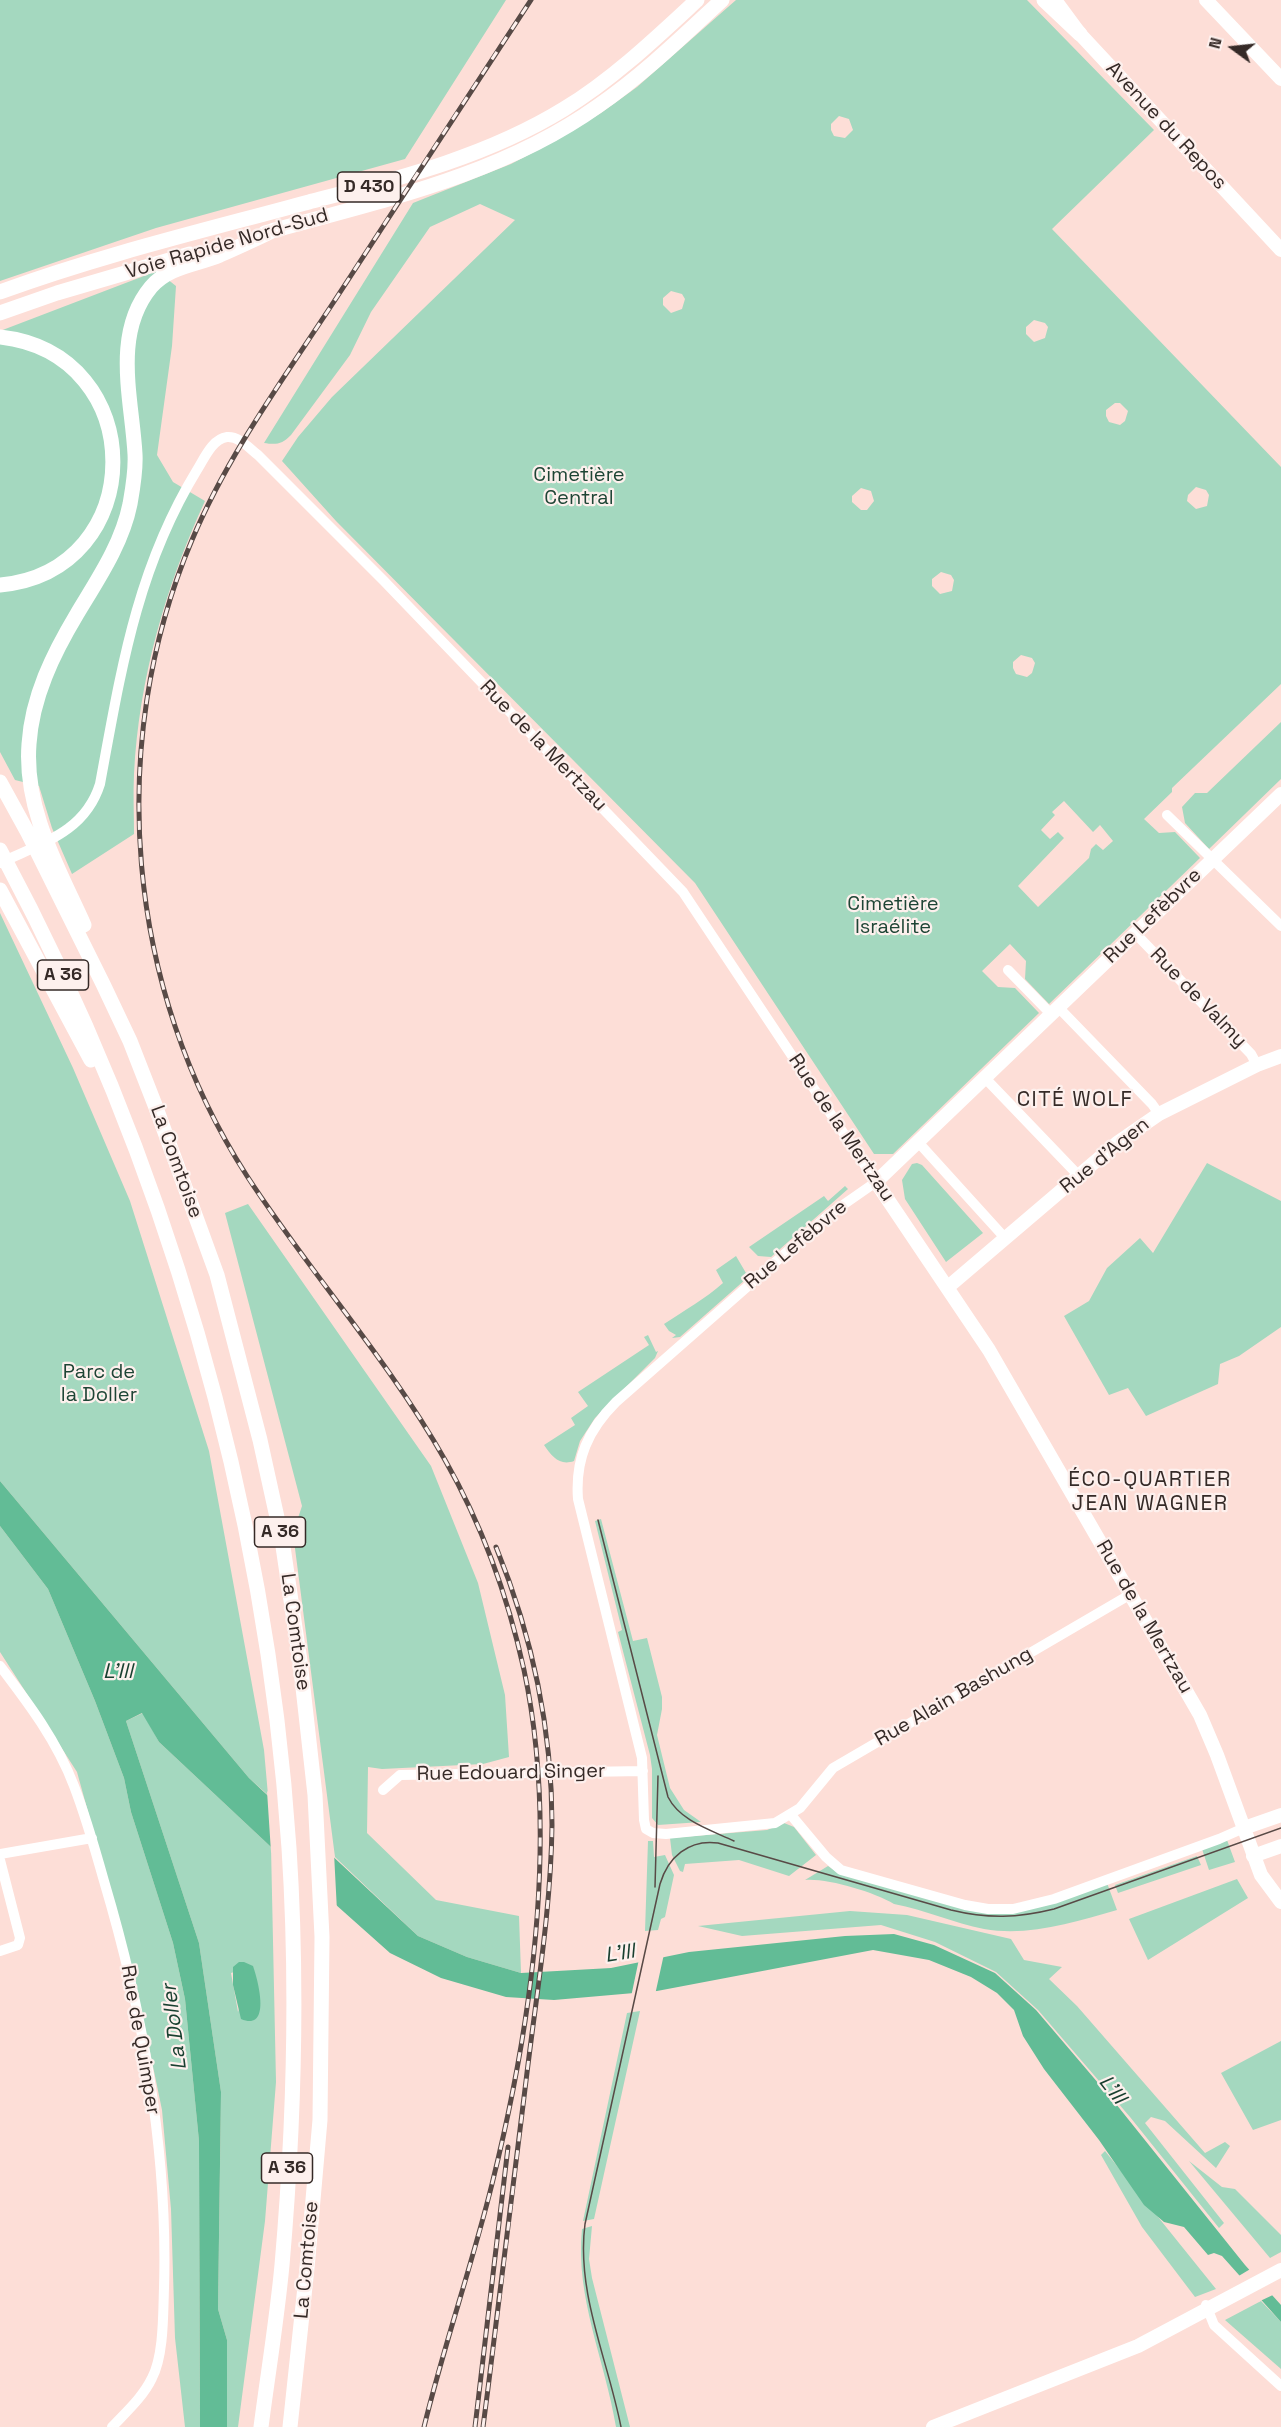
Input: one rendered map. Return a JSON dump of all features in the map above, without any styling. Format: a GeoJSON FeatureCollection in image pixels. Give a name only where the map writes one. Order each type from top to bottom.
{"type":"FeatureCollection","features":[{"type":"Feature","properties":{"kind":"highway","name":"Voie Rapide Nord-Sud"},"geometry":{"type":"LineString","coordinates":[[0,292],[104,258],[389,181],[478,152],[556,114],[593,89],[662,33],[698,0]]}},
{"type":"Feature","properties":{"kind":"highway","name":"Voie Rapide Nord-Sud"},"geometry":{"type":"LineString","coordinates":[[0,313],[112,277],[435,185],[531,146],[597,107],[651,64],[722,0]]}},
{"type":"Feature","properties":{"kind":"highway"},"geometry":{"type":"LineString","coordinates":[[1044,0],[1080,34]]}},
{"type":"Feature","properties":{"kind":"highway"},"geometry":{"type":"LineString","coordinates":[[41,844],[29,769],[32,718],[49,668],[112,554],[129,507],[134,483],[135,456],[127,354],[134,318],[152,287],[171,271],[218,256],[274,231]]}},
{"type":"Feature","properties":{"kind":"highway"},"geometry":{"type":"LineString","coordinates":[[0,337],[39,346],[63,360],[83,378],[101,406],[107,421],[114,468],[112,483],[98,525],[79,549],[51,569],[35,577],[0,585]]}},
{"type":"Feature","properties":{"kind":"highway"},"geometry":{"type":"LineString","coordinates":[[0,782],[41,844]]}},
{"type":"Feature","properties":{"kind":"highway","name":"La Comtoise"},"geometry":{"type":"LineString","coordinates":[[41,844],[87,932],[97,973],[130,1041],[217,1275],[240,1360],[282,1540],[300,1661],[315,1795],[322,1937],[320,2120],[290,2427]]}},
{"type":"Feature","properties":{"kind":"highway","name":"La Comtoise"},"geometry":{"type":"LineString","coordinates":[[3,859],[66,982],[111,1087],[176,1270],[206,1362],[229,1451],[249,1542],[270,1662],[289,1845],[293,2004],[291,2119],[282,2266],[261,2427]]}},
{"type":"Feature","properties":{"kind":"highway"},"geometry":{"type":"LineString","coordinates":[[0,890],[50,980],[84,1049],[111,1087]]}},
{"type":"Feature","properties":{"kind":"main road","name":"Avenue du Repos"},"geometry":{"type":"LineString","coordinates":[[1055,0],[1080,34],[1281,250]]}},
{"type":"Feature","properties":{"kind":"main road"},"geometry":{"type":"LineString","coordinates":[[1206,0],[1281,79]]}},
{"type":"Feature","properties":{"kind":"main road","name":"Rue Lefèbvre"},"geometry":{"type":"LineString","coordinates":[[876,1182],[1281,794]]}},
{"type":"Feature","properties":{"kind":"main road","name":"Rue d'Agen"},"geometry":{"type":"LineString","coordinates":[[948,1287],[1117,1143],[1159,1114],[1257,1065],[1281,1056]]}},
{"type":"Feature","properties":{"kind":"main road","name":"Rue de la Mertzau"},"geometry":{"type":"LineString","coordinates":[[876,1182],[988,1350],[1200,1715],[1261,1875],[1281,1902]]}},
{"type":"Feature","properties":{"kind":"main road"},"geometry":{"type":"LineString","coordinates":[[1244,1828],[1281,1815]]}},
{"type":"Feature","properties":{"kind":"main road"},"geometry":{"type":"LineString","coordinates":[[1253,1856],[1281,1846]]}},
{"type":"Feature","properties":{"kind":"main road"},"geometry":{"type":"LineString","coordinates":[[933,2427],[1065,2376],[1156,2337],[1279,2269]]}},
{"type":"Feature","properties":{"kind":"street","name":"Rue de la Mertzau"},"geometry":{"type":"LineString","coordinates":[[3,859],[68,830],[88,811],[100,784],[132,622],[146,575],[165,530],[188,484],[207,453],[218,441],[228,437],[238,440],[258,455],[384,580],[683,892],[876,1182]]}},
{"type":"Feature","properties":{"kind":"street"},"geometry":{"type":"LineString","coordinates":[[1167,815],[1281,926]]}},
{"type":"Feature","properties":{"kind":"street","name":"Rue de Valmy"},"geometry":{"type":"LineString","coordinates":[[1135,933],[1251,1054],[1257,1065]]}},
{"type":"Feature","properties":{"kind":"street"},"geometry":{"type":"LineString","coordinates":[[1008,970],[1055,1011],[1152,1104],[1159,1114]]}},
{"type":"Feature","properties":{"kind":"street"},"geometry":{"type":"LineString","coordinates":[[985,1078],[1079,1176]]}},
{"type":"Feature","properties":{"kind":"street"},"geometry":{"type":"LineString","coordinates":[[918,1142],[1005,1238]]}},
{"type":"Feature","properties":{"kind":"street","name":"Rue Lefèbvre"},"geometry":{"type":"LineString","coordinates":[[791,1815],[766,1824],[666,1834],[653,1833],[646,1829],[643,1771],[578,1499],[577,1472],[585,1444],[597,1423],[616,1402],[830,1214],[876,1182]]}},
{"type":"Feature","properties":{"kind":"street","name":"Rue Alain Bashung"},"geometry":{"type":"LineString","coordinates":[[791,1815],[807,1800],[833,1768],[1131,1594]]}},
{"type":"Feature","properties":{"kind":"street","name":"Rue de Quimper"},"geometry":{"type":"LineString","coordinates":[[0,1666],[44,1724],[73,1784],[92,1838],[133,1986],[150,2079],[164,2214],[163,2313],[159,2352],[153,2377],[137,2400],[112,2427]]}},
{"type":"Feature","properties":{"kind":"street","name":"Rue Edouard Singer"},"geometry":{"type":"LineString","coordinates":[[383,1790],[400,1775],[643,1771]]}},
{"type":"Feature","properties":{"kind":"street"},"geometry":{"type":"LineString","coordinates":[[791,1815],[826,1857],[841,1869],[965,1905],[988,1909],[1013,1909],[1054,1899],[1244,1828]]}},
{"type":"Feature","properties":{"kind":"street"},"geometry":{"type":"LineString","coordinates":[[0,1854],[92,1838]]}},
{"type":"Feature","properties":{"kind":"street"},"geometry":{"type":"LineString","coordinates":[[0,1860],[20,1938],[18,1945],[0,1951]]}},
{"type":"Feature","properties":{"kind":"street"},"geometry":{"type":"LineString","coordinates":[[1211,2305],[1214,2325],[1281,2386]]}},
{"type":"Feature","properties":{"kind":"green space"},"geometry":{"type":"Polygon","coordinates":[[[0,0],[506,0],[405,159],[156,228],[0,281],[0,0]]]}},
{"type":"Feature","properties":{"kind":"green space","name":"Cimetière Central"},"geometry":{"type":"Polygon","coordinates":[[[736,0],[1027,0],[1154,130],[1052,229],[1281,467],[1281,684],[1172,788],[1172,792],[1144,819],[1159,833],[1175,832],[1200,858],[1049,1004],[1025,979],[1026,961],[1010,944],[982,971],[998,987],[1015,988],[1039,1013],[893,1154],[874,1154],[695,883],[336,521],[282,461],[298,437],[332,397],[515,220],[480,204],[430,227],[371,312],[350,355],[291,435],[279,443],[264,443],[413,203],[511,164],[601,113],[637,87],[736,0]],[[839,116],[831,124],[834,136],[845,138],[853,130],[849,119],[839,116]],[[671,291],[663,298],[663,305],[671,313],[682,309],[685,299],[682,294],[671,291]],[[1034,320],[1026,327],[1026,334],[1034,342],[1045,338],[1048,327],[1045,323],[1034,320]],[[1115,403],[1106,410],[1109,422],[1120,425],[1125,421],[1128,411],[1120,403],[1115,403]],[[1196,487],[1188,495],[1187,501],[1196,509],[1207,506],[1209,495],[1206,490],[1196,487]],[[861,488],[852,496],[852,502],[861,510],[867,510],[874,501],[871,491],[861,488]],[[941,572],[932,579],[932,586],[940,594],[952,591],[954,580],[951,575],[941,572]],[[1021,655],[1013,662],[1016,674],[1027,677],[1032,673],[1035,663],[1032,658],[1021,655]],[[1064,801],[1052,812],[1055,815],[1041,830],[1050,839],[1058,832],[1064,838],[1018,886],[1038,907],[1089,858],[1091,849],[1096,844],[1103,850],[1113,841],[1100,825],[1093,832],[1064,801]]]}},
{"type":"Feature","properties":{"kind":"green space"},"geometry":{"type":"Polygon","coordinates":[[[157,271],[176,286],[172,346],[157,455],[173,482],[205,501],[166,601],[148,669],[137,739],[134,834],[72,874],[52,828],[39,786],[15,780],[0,752],[0,331],[157,271]]]}},
{"type":"Feature","properties":{"kind":"green space"},"geometry":{"type":"Polygon","coordinates":[[[1281,722],[1281,779],[1209,849],[1185,823],[1182,807],[1195,793],[1207,793],[1281,722]]]}},
{"type":"Feature","properties":{"kind":"green space","name":"Parc de la Doller"},"geometry":{"type":"Polygon","coordinates":[[[0,913],[73,1068],[130,1201],[209,1451],[264,1750],[268,1795],[249,1778],[0,1481],[0,913]]]}},
{"type":"Feature","properties":{"kind":"green space"},"geometry":{"type":"Polygon","coordinates":[[[1207,1163],[1281,1201],[1281,1327],[1239,1356],[1220,1364],[1218,1384],[1146,1416],[1128,1388],[1109,1395],[1064,1316],[1089,1301],[1107,1268],[1140,1238],[1153,1253],[1207,1163]]]}},
{"type":"Feature","properties":{"kind":"green space"},"geometry":{"type":"Polygon","coordinates":[[[912,1164],[922,1165],[983,1233],[946,1262],[905,1199],[902,1180],[912,1164]]]}},
{"type":"Feature","properties":{"kind":"green space"},"geometry":{"type":"Polygon","coordinates":[[[845,1186],[848,1189],[771,1257],[758,1256],[749,1247],[824,1196],[828,1201],[845,1186]]]}},
{"type":"Feature","properties":{"kind":"green space"},"geometry":{"type":"Polygon","coordinates":[[[248,1204],[431,1466],[478,1583],[505,1695],[509,1757],[483,1764],[382,1769],[368,1767],[367,1833],[436,1900],[519,1916],[521,1973],[467,1957],[418,1936],[335,1857],[293,1533],[302,1506],[225,1213],[248,1204]]]}},
{"type":"Feature","properties":{"kind":"green space"},"geometry":{"type":"Polygon","coordinates":[[[736,1256],[746,1273],[749,1271],[746,1279],[680,1337],[672,1338],[676,1335],[664,1324],[723,1283],[716,1270],[736,1256]]]}},
{"type":"Feature","properties":{"kind":"green space"},"geometry":{"type":"Polygon","coordinates":[[[648,1335],[656,1352],[658,1351],[655,1358],[595,1418],[580,1441],[574,1461],[565,1462],[557,1459],[544,1445],[575,1425],[571,1418],[588,1406],[578,1392],[649,1345],[644,1337],[648,1335]]]}},
{"type":"Feature","properties":{"kind":"green space"},"geometry":{"type":"Polygon","coordinates":[[[601,1519],[633,1641],[647,1638],[662,1697],[657,1735],[670,1788],[684,1810],[701,1822],[658,1825],[652,1818],[650,1755],[618,1632],[622,1630],[595,1521],[601,1519]]]}},
{"type":"Feature","properties":{"kind":"green space"},"geometry":{"type":"Polygon","coordinates":[[[0,1526],[48,1589],[95,1701],[124,1778],[131,1812],[173,1943],[185,1999],[199,2141],[200,2427],[185,2427],[175,2338],[171,2209],[162,2110],[137,1989],[77,1772],[0,1652],[0,1526]]]}},
{"type":"Feature","properties":{"kind":"green space"},"geometry":{"type":"Polygon","coordinates":[[[143,1713],[159,1742],[271,1847],[276,2082],[265,2221],[238,2427],[227,2427],[227,2340],[218,2309],[221,2092],[199,1943],[126,1721],[143,1713]],[[253,1966],[231,1973],[238,2012],[253,1966]]]}},
{"type":"Feature","properties":{"kind":"green space"},"geometry":{"type":"Polygon","coordinates":[[[784,1823],[794,1827],[816,1855],[789,1876],[739,1860],[685,1864],[683,1872],[680,1871],[672,1855],[670,1838],[767,1830],[784,1823]]]}},
{"type":"Feature","properties":{"kind":"green space"},"geometry":{"type":"Polygon","coordinates":[[[1227,1840],[1235,1862],[1209,1870],[1202,1849],[1227,1840]]]}},
{"type":"Feature","properties":{"kind":"green space"},"geometry":{"type":"Polygon","coordinates":[[[648,1841],[653,1841],[654,1857],[665,1855],[674,1875],[665,1917],[661,1919],[658,1930],[645,1931],[648,1841]]]}},
{"type":"Feature","properties":{"kind":"green space"},"geometry":{"type":"Polygon","coordinates":[[[1197,1856],[1201,1865],[1118,1893],[1115,1885],[1197,1856]]]}},
{"type":"Feature","properties":{"kind":"green space"},"geometry":{"type":"Polygon","coordinates":[[[828,1866],[840,1874],[980,1912],[1107,1883],[1117,1910],[1035,1930],[984,1929],[894,1904],[850,1887],[825,1881],[805,1880],[828,1866]]]}},
{"type":"Feature","properties":{"kind":"green space"},"geometry":{"type":"Polygon","coordinates":[[[1237,1879],[1248,1898],[1148,1960],[1129,1919],[1237,1879]]]}},
{"type":"Feature","properties":{"kind":"green space"},"geometry":{"type":"Polygon","coordinates":[[[850,1911],[907,1915],[1011,1939],[1024,1960],[1062,1967],[1049,1979],[1077,2006],[1205,2153],[1225,2142],[1230,2146],[1216,2168],[1165,2121],[1151,2117],[1145,2123],[1224,2223],[1219,2228],[1130,2117],[1038,2010],[996,1972],[935,1942],[881,1925],[742,1936],[698,1926],[850,1911]]]}},
{"type":"Feature","properties":{"kind":"green space"},"geometry":{"type":"Polygon","coordinates":[[[640,2011],[594,2219],[583,2221],[627,2013],[640,2011]]]}},
{"type":"Feature","properties":{"kind":"green space"},"geometry":{"type":"Polygon","coordinates":[[[1281,2041],[1281,2120],[1253,2130],[1221,2073],[1281,2041]]]}},
{"type":"Feature","properties":{"kind":"green space"},"geometry":{"type":"Polygon","coordinates":[[[1105,2151],[1216,2289],[1195,2297],[1142,2227],[1101,2155],[1105,2151]]]}},
{"type":"Feature","properties":{"kind":"green space"},"geometry":{"type":"Polygon","coordinates":[[[1189,2161],[1222,2187],[1235,2189],[1281,2235],[1281,2252],[1270,2258],[1189,2161]]]}},
{"type":"Feature","properties":{"kind":"green space"},"geometry":{"type":"Polygon","coordinates":[[[592,2226],[589,2259],[592,2278],[630,2427],[616,2427],[587,2304],[581,2255],[582,2229],[592,2226]]]}},
{"type":"Feature","properties":{"kind":"green space"},"geometry":{"type":"Polygon","coordinates":[[[1261,2301],[1281,2322],[1281,2369],[1225,2320],[1261,2301]]]}},
{"type":"Feature","properties":{"kind":"water","name":"L'Ill"},"geometry":{"type":"Polygon","coordinates":[[[0,1481],[249,1778],[418,1936],[467,1957],[521,1973],[611,1968],[689,1952],[845,1936],[894,1934],[934,1945],[995,1973],[1036,2010],[1116,2104],[1245,2265],[1281,2305],[1281,2322],[1222,2256],[1214,2253],[1208,2255],[1184,2227],[1164,2222],[1144,2205],[1099,2140],[1044,2069],[1023,2036],[1014,2010],[997,1993],[971,1977],[929,1960],[873,1950],[657,1991],[554,2000],[506,1997],[441,1978],[390,1953],[271,1847],[159,1742],[142,1713],[126,1721],[199,1943],[221,2092],[218,2309],[227,2340],[227,2427],[200,2427],[199,2141],[185,1999],[173,1943],[131,1812],[124,1778],[95,1701],[48,1589],[0,1526],[0,1481]]]}},
{"type":"Feature","properties":{"kind":"water"},"geometry":{"type":"Polygon","coordinates":[[[239,1962],[253,1966],[258,1982],[260,2012],[257,2018],[251,2021],[241,2019],[233,1985],[233,1967],[239,1962]]]}},
{"type":"Feature","properties":{"kind":"pier"},"geometry":{"type":"Polygon","coordinates":[[[267,1791],[334,1853],[337,1911],[271,1852],[267,1791]]]}},
{"type":"Feature","properties":{"kind":"pier"},"geometry":{"type":"Polygon","coordinates":[[[664,1954],[655,1995],[631,1997],[639,1959],[664,1954]]]}},
{"type":"Feature","properties":{"kind":"pier"},"geometry":{"type":"Polygon","coordinates":[[[1252,2268],[1275,2294],[1258,2302],[1237,2277],[1252,2268]]]}},
{"type":"Feature","properties":{"kind":"tram line"},"geometry":{"type":"LineString","coordinates":[[598,1520],[668,1797],[688,1819],[734,1841]]}},
{"type":"Feature","properties":{"kind":"tram line"},"geometry":{"type":"LineString","coordinates":[[655,1887],[658,1776]]}},
{"type":"Feature","properties":{"kind":"tram line"},"geometry":{"type":"LineString","coordinates":[[621,2427],[589,2301],[583,2250],[585,2224],[660,1884],[674,1858],[689,1847],[718,1843],[951,1910],[978,1915],[1015,1916],[1054,1909],[1281,1828]]}},
{"type":"Feature","properties":{"kind":"railway"},"geometry":{"type":"LineString","coordinates":[[424,2427],[492,2184],[519,2059],[529,1994],[540,1862],[539,1797],[534,1733],[524,1670],[518,1643],[492,1562],[471,1510],[445,1460],[374,1351],[271,1212],[247,1176],[206,1103],[175,1027],[153,947],[142,865],[139,782],[147,700],[164,619],[206,508],[258,417],[531,0]]}},
{"type":"Feature","properties":{"kind":"railway"},"geometry":{"type":"LineString","coordinates":[[483,2427],[542,1953],[549,1889],[552,1825],[548,1754],[538,1683],[520,1614],[496,1547]]}},
{"type":"Feature","properties":{"kind":"railway"},"geometry":{"type":"LineString","coordinates":[[475,2427],[508,2147]]}},
{"type":"Feature","properties":{"kind":"district","name":"CITÉ WOLF"},"geometry":{"type":"Point","coordinates":[1075,1100]}},
{"type":"Feature","properties":{"kind":"district","name":"ÉCO-QUARTIER JEAN WAGNER"},"geometry":{"type":"Point","coordinates":[1150,1492]}},
{"type":"Feature","properties":{"kind":"park label","name":"Cimetière Israélite"},"geometry":{"type":"Point","coordinates":[893,916]}},
{"type":"Feature","properties":{"kind":"water label","name":"La Doller"},"geometry":{"type":"Point","coordinates":[175,2027]}}]}
